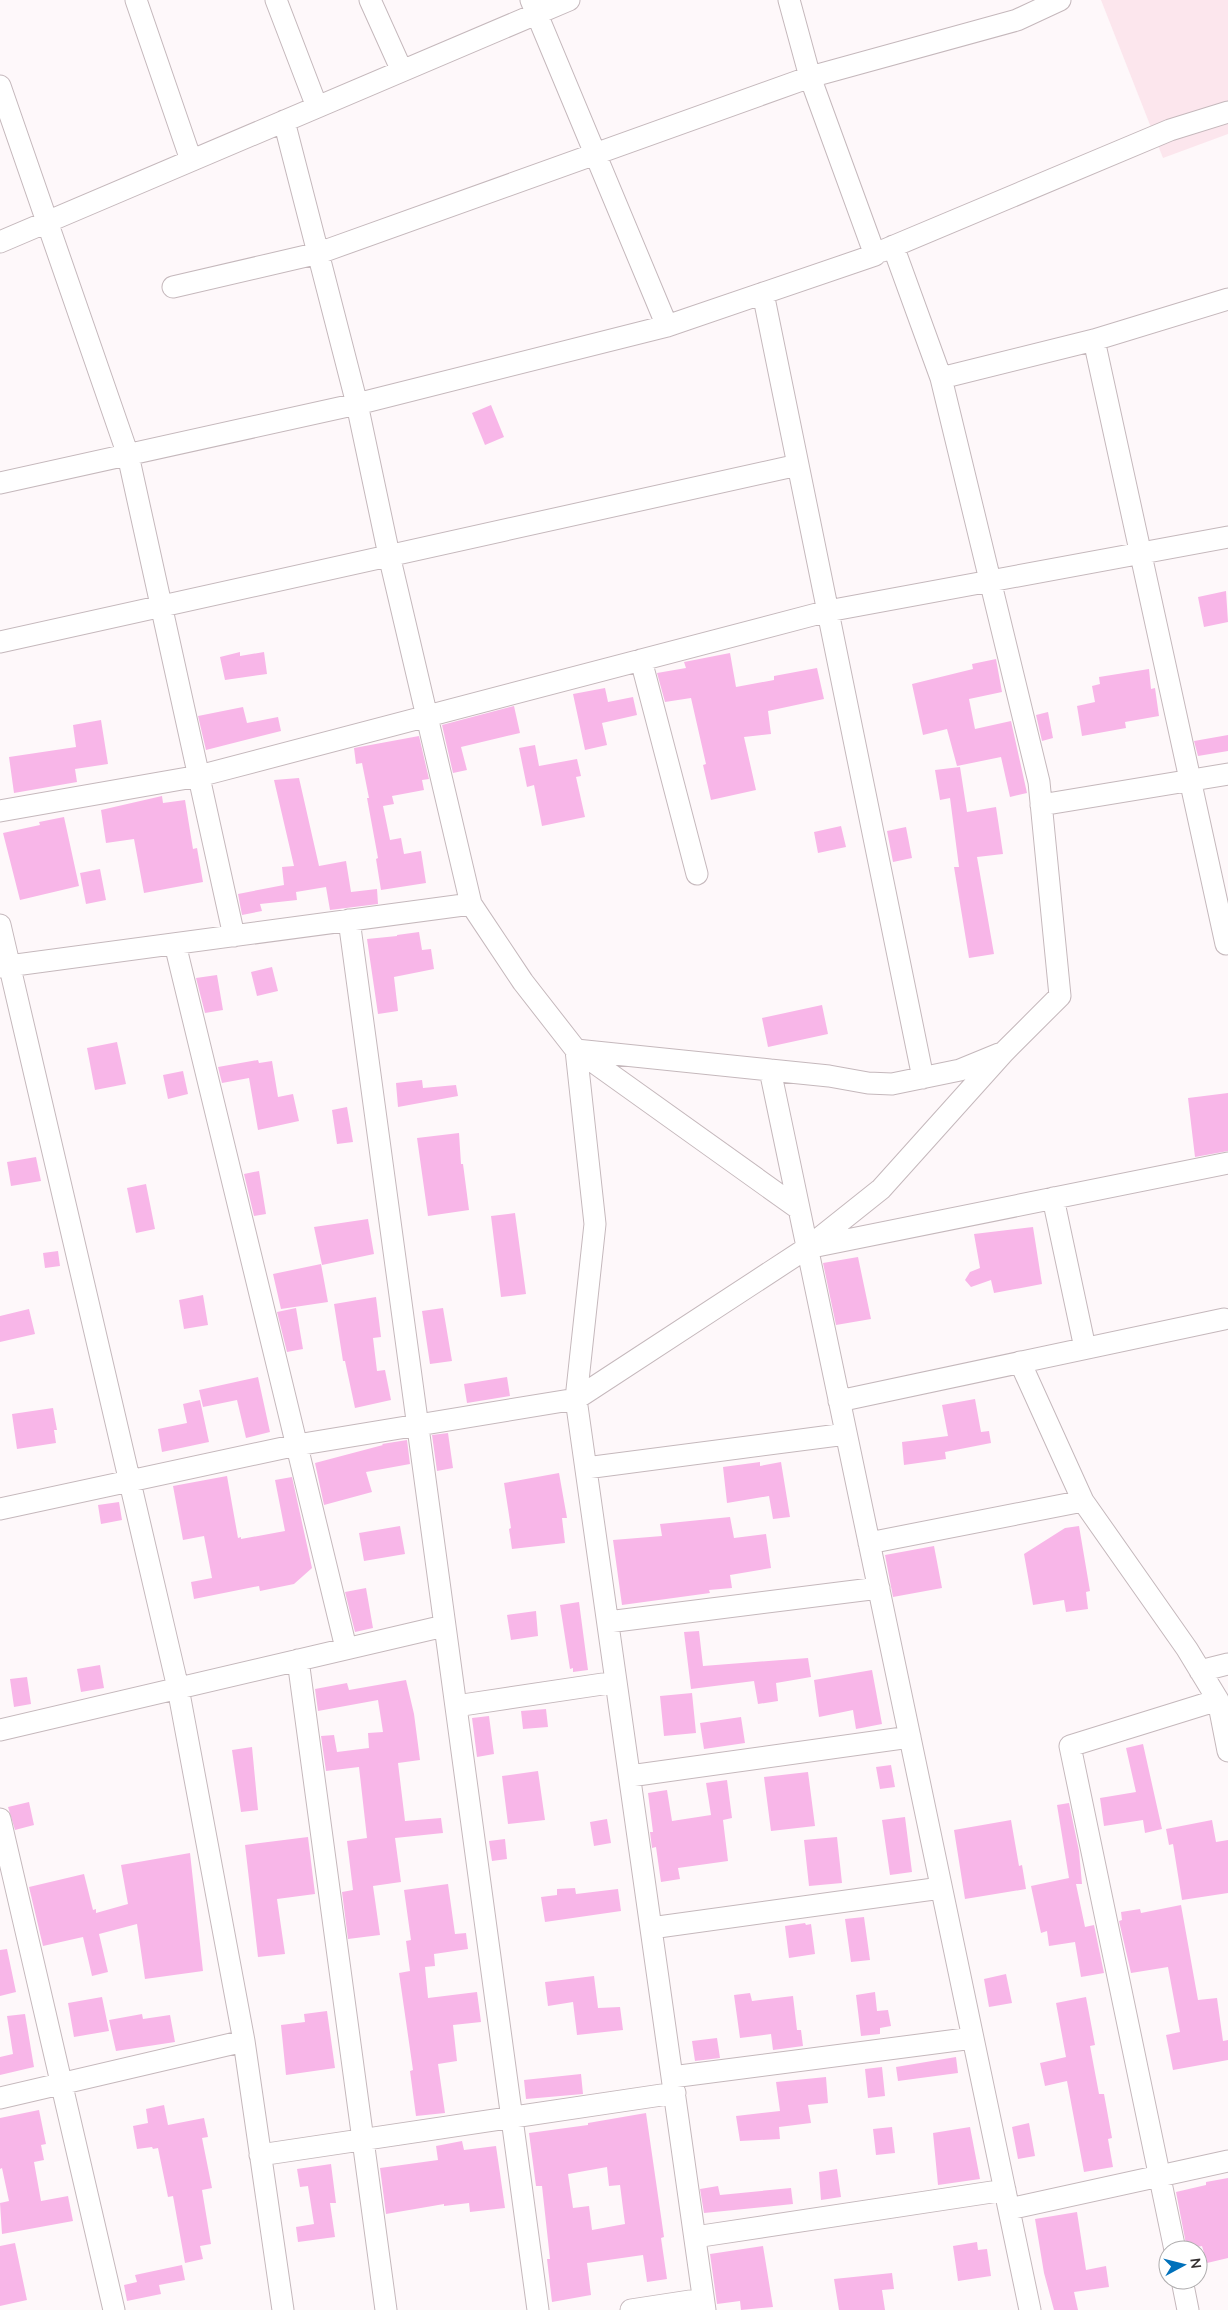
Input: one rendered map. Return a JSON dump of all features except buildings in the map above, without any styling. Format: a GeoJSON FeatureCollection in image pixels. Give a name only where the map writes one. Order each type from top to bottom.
{"type":"FeatureCollection","features":[{"type":"Feature","properties":{"kind":"street"},"geometry":{"type":"LineString","coordinates":[[136,0],[192,160]]}},
{"type":"Feature","properties":{"kind":"street"},"geometry":{"type":"LineString","coordinates":[[276,0],[317,107]]}},
{"type":"Feature","properties":{"kind":"street"},"geometry":{"type":"LineString","coordinates":[[370,0],[402,71]]}},
{"type":"Feature","properties":{"kind":"street"},"geometry":{"type":"LineString","coordinates":[[0,242],[402,71],[534,7],[569,0]]}},
{"type":"Feature","properties":{"kind":"street"},"geometry":{"type":"LineString","coordinates":[[0,1509],[297,1445],[576,1399],[807,1248],[881,1189],[1004,1052],[1060,996],[1039,782],[941,378],[810,77],[789,0]]}},
{"type":"Feature","properties":{"kind":"street"},"geometry":{"type":"LineString","coordinates":[[173,287],[319,252],[810,77],[1017,20],[1060,0]]}},
{"type":"Feature","properties":{"kind":"street"},"geometry":{"type":"LineString","coordinates":[[534,7],[667,326]]}},
{"type":"Feature","properties":{"kind":"street"},"geometry":{"type":"LineString","coordinates":[[0,86],[128,455],[234,936]]}},
{"type":"Feature","properties":{"kind":"street"},"geometry":{"type":"LineString","coordinates":[[0,483],[357,404],[667,326],[884,250],[1170,130],[1228,112]]}},
{"type":"Feature","properties":{"kind":"street"},"geometry":{"type":"LineString","coordinates":[[284,121],[357,404],[389,555],[471,904],[523,982],[576,1050],[799,1209]]}},
{"type":"Feature","properties":{"kind":"street"},"geometry":{"type":"LineString","coordinates":[[763,293],[923,1078]]}},
{"type":"Feature","properties":{"kind":"street"},"geometry":{"type":"LineString","coordinates":[[941,378],[1094,340],[1228,299]]}},
{"type":"Feature","properties":{"kind":"street"},"geometry":{"type":"LineString","coordinates":[[1094,340],[1226,944]]}},
{"type":"Feature","properties":{"kind":"street"},"geometry":{"type":"LineString","coordinates":[[0,642],[798,465]]}},
{"type":"Feature","properties":{"kind":"street"},"geometry":{"type":"LineString","coordinates":[[0,812],[199,776],[828,611],[1228,537]]}},
{"type":"Feature","properties":{"kind":"street"},"geometry":{"type":"LineString","coordinates":[[641,660],[697,874]]}},
{"type":"Feature","properties":{"kind":"street"},"geometry":{"type":"LineString","coordinates":[[1041,805],[1228,774]]}},
{"type":"Feature","properties":{"kind":"street"},"geometry":{"type":"LineString","coordinates":[[5,966],[471,904]]}},
{"type":"Feature","properties":{"kind":"street"},"geometry":{"type":"LineString","coordinates":[[348,920],[538,2310]]}},
{"type":"Feature","properties":{"kind":"street"},"geometry":{"type":"LineString","coordinates":[[0,925],[5,966],[130,1481],[178,1688],[244,2041],[283,2310]]}},
{"type":"Feature","properties":{"kind":"street"},"geometry":{"type":"LineString","coordinates":[[175,944],[346,1648]]}},
{"type":"Feature","properties":{"kind":"street"},"geometry":{"type":"LineString","coordinates":[[576,1050],[829,1076],[868,1083],[892,1084],[960,1070],[1004,1052]]}},
{"type":"Feature","properties":{"kind":"street"},"geometry":{"type":"LineString","coordinates":[[576,1050],[595,1224],[576,1399],[704,2304],[631,2310]]}},
{"type":"Feature","properties":{"kind":"street"},"geometry":{"type":"LineString","coordinates":[[770,1070],[1030,2310]]}},
{"type":"Feature","properties":{"kind":"street"},"geometry":{"type":"LineString","coordinates":[[807,1248],[1228,1163]]}},
{"type":"Feature","properties":{"kind":"street"},"geometry":{"type":"LineString","coordinates":[[1053,1198],[1085,1348]]}},
{"type":"Feature","properties":{"kind":"street"},"geometry":{"type":"LineString","coordinates":[[839,1400],[1224,1319]]}},
{"type":"Feature","properties":{"kind":"street"},"geometry":{"type":"LineString","coordinates":[[1020,1362],[1083,1501],[1218,1700],[1228,1751]]}},
{"type":"Feature","properties":{"kind":"street"},"geometry":{"type":"LineString","coordinates":[[586,1468],[846,1434]]}},
{"type":"Feature","properties":{"kind":"street"},"geometry":{"type":"LineString","coordinates":[[869,1543],[1083,1501]]}},
{"type":"Feature","properties":{"kind":"street"},"geometry":{"type":"LineString","coordinates":[[608,1622],[878,1588]]}},
{"type":"Feature","properties":{"kind":"street"},"geometry":{"type":"LineString","coordinates":[[0,1730],[444,1626]]}},
{"type":"Feature","properties":{"kind":"street"},"geometry":{"type":"LineString","coordinates":[[298,1660],[386,2310]]}},
{"type":"Feature","properties":{"kind":"street"},"geometry":{"type":"LineString","coordinates":[[1200,1671],[1228,1664]]}},
{"type":"Feature","properties":{"kind":"street"},"geometry":{"type":"LineString","coordinates":[[456,1706],[616,1682]]}},
{"type":"Feature","properties":{"kind":"street"},"geometry":{"type":"LineString","coordinates":[[1173,2240],[1070,1746],[1218,1700]]}},
{"type":"Feature","properties":{"kind":"street"},"geometry":{"type":"LineString","coordinates":[[630,1776],[910,1736]]}},
{"type":"Feature","properties":{"kind":"street"},"geometry":{"type":"LineString","coordinates":[[0,1819],[114,2310]]}},
{"type":"Feature","properties":{"kind":"street"},"geometry":{"type":"LineString","coordinates":[[651,1928],[942,1888]]}},
{"type":"Feature","properties":{"kind":"street"},"geometry":{"type":"LineString","coordinates":[[260,2155],[512,2117],[673,2085],[973,2038]]}},
{"type":"Feature","properties":{"kind":"street"},"geometry":{"type":"LineString","coordinates":[[0,2098],[244,2041]]}},
{"type":"Feature","properties":{"kind":"street"},"geometry":{"type":"LineString","coordinates":[[695,2237],[1007,2200],[1160,2176],[1228,2161]]}},
{"type":"Feature","properties":{"kind":"street"},"geometry":{"type":"LineString","coordinates":[[1184,2290],[1188,2310]]}},
{"type":"Feature","properties":{"kind":"shaded area"},"geometry":{"type":"Polygon","coordinates":[[[1101,0],[1228,0],[1228,134],[1163,158],[1101,0]]]}}]}
